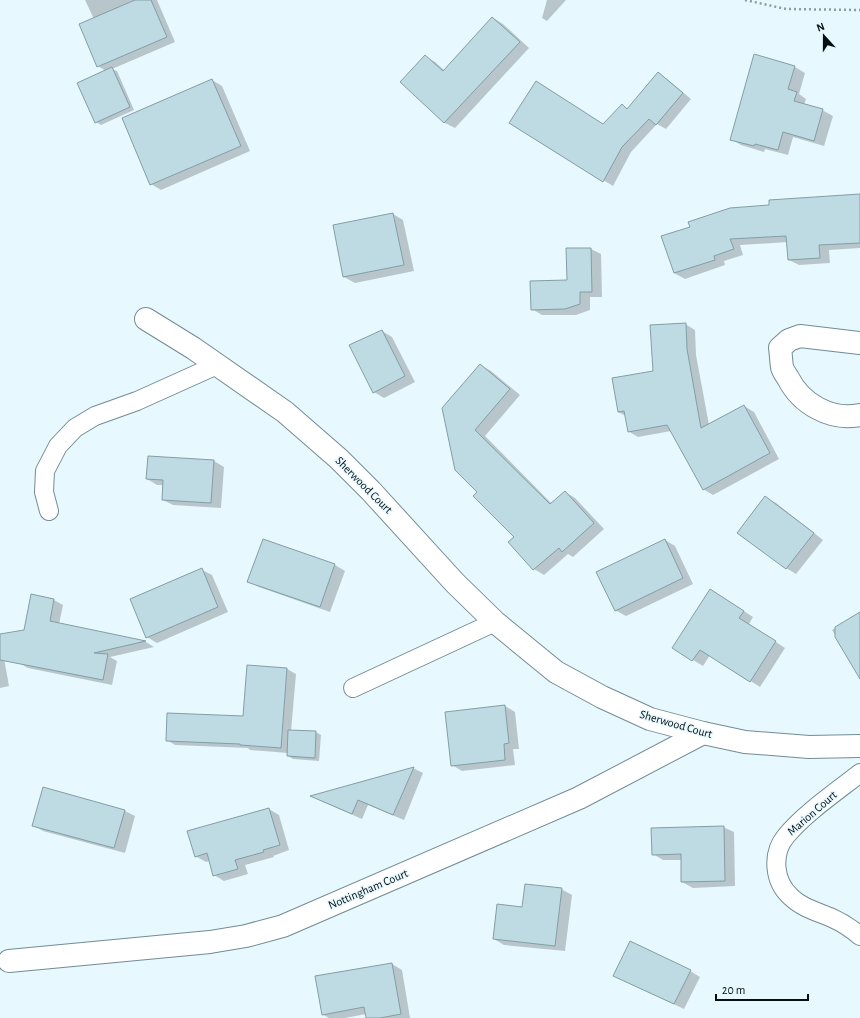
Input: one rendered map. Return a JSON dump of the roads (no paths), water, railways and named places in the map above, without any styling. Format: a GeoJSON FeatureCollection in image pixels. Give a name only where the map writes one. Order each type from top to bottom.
{"type":"FeatureCollection","features":[{"type":"Feature","properties":{"kind":"street","name":"Sherwood Court"},"geometry":{"type":"LineString","coordinates":[[146,319],[193,348],[285,412],[338,459],[371,491],[455,583],[495,622],[556,672],[602,697],[650,719],[703,733],[745,742],[809,747],[860,746]]}},
{"type":"Feature","properties":{"kind":"street"},"geometry":{"type":"LineString","coordinates":[[860,343],[800,336],[789,340],[780,348],[782,368],[793,387],[809,404],[826,412],[851,417],[860,415]]}},
{"type":"Feature","properties":{"kind":"street","name":"Nottingham Court"},"geometry":{"type":"LineString","coordinates":[[9,961],[210,942],[246,936],[283,926],[579,798],[703,733]]}},
{"type":"Feature","properties":{"kind":"lane"},"geometry":{"type":"LineString","coordinates":[[49,511],[44,492],[45,471],[58,446],[75,428],[95,416],[136,401],[217,365]]}},
{"type":"Feature","properties":{"kind":"lane"},"geometry":{"type":"LineString","coordinates":[[353,688],[495,622]]}},
{"type":"Feature","properties":{"kind":"lane","name":"Marion Court"},"geometry":{"type":"LineString","coordinates":[[860,773],[803,819],[785,837],[777,854],[776,869],[780,883],[791,897],[809,909],[833,919],[860,936]]}}]}
